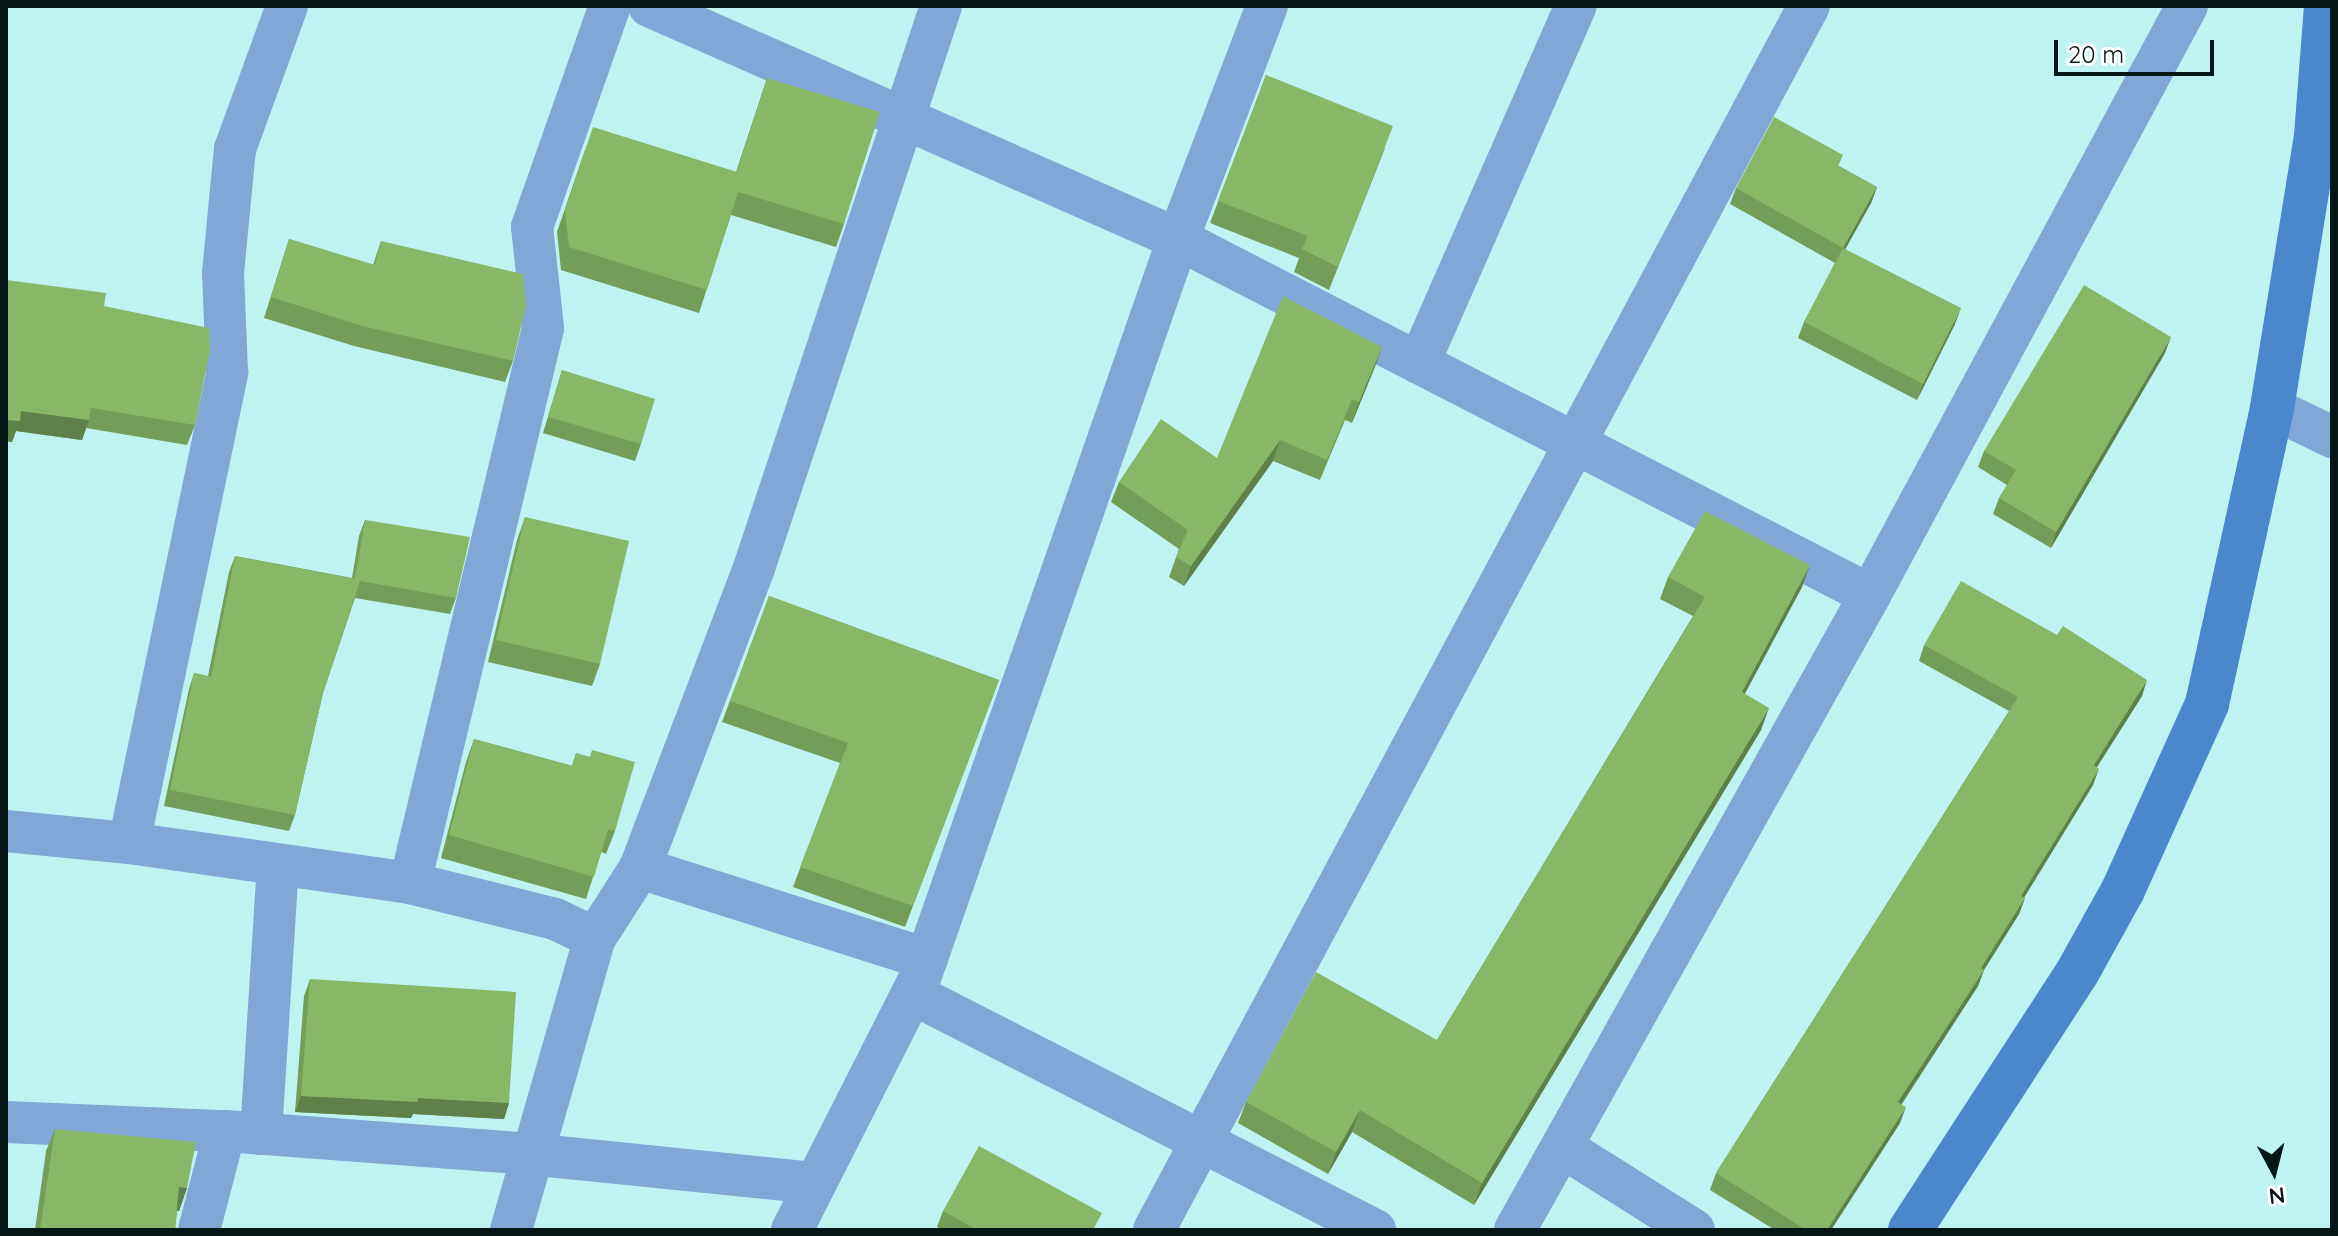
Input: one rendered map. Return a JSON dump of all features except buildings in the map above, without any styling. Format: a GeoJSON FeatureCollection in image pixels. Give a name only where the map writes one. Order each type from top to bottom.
{"type":"FeatureCollection","features":[{"type":"Feature","properties":{"kind":"street"},"geometry":{"type":"LineString","coordinates":[[129,843],[227,372],[223,273],[235,149],[287,6]]}},
{"type":"Feature","properties":{"kind":"street"},"geometry":{"type":"LineString","coordinates":[[410,883],[543,328],[532,227],[610,6]]}},
{"type":"Feature","properties":{"kind":"street"},"geometry":{"type":"LineString","coordinates":[[649,6],[1178,239],[1870,595]]}},
{"type":"Feature","properties":{"kind":"street"},"geometry":{"type":"LineString","coordinates":[[511,1230],[529,1154],[595,938],[640,868],[754,568],[941,6]]}},
{"type":"Feature","properties":{"kind":"street"},"geometry":{"type":"LineString","coordinates":[[792,1230],[920,977],[1178,239],[1267,6]]}},
{"type":"Feature","properties":{"kind":"street"},"geometry":{"type":"LineString","coordinates":[[1419,363],[1576,6]]}},
{"type":"Feature","properties":{"kind":"street"},"geometry":{"type":"LineString","coordinates":[[1154,1230],[1809,6]]}},
{"type":"Feature","properties":{"kind":"street"},"geometry":{"type":"LineString","coordinates":[[1515,1230],[1870,595],[2187,6]]}},
{"type":"Feature","properties":{"kind":"street"},"geometry":{"type":"LineString","coordinates":[[1910,1230],[2077,973],[2171,786],[2207,704],[2272,408],[2324,139],[2326,6]]}},
{"type":"Feature","properties":{"kind":"street"},"geometry":{"type":"LineString","coordinates":[[2272,408],[2332,437]]}},
{"type":"Feature","properties":{"kind":"street"},"geometry":{"type":"LineString","coordinates":[[6,831],[129,843],[410,883],[555,919],[595,938]]}},
{"type":"Feature","properties":{"kind":"street"},"geometry":{"type":"LineString","coordinates":[[199,1230],[243,1132],[278,866]]}},
{"type":"Feature","properties":{"kind":"street"},"geometry":{"type":"LineString","coordinates":[[640,868],[920,977],[1201,1141],[1375,1230]]}},
{"type":"Feature","properties":{"kind":"street"},"geometry":{"type":"LineString","coordinates":[[6,1122],[243,1132],[529,1154],[816,1183]]}},
{"type":"Feature","properties":{"kind":"street"},"geometry":{"type":"LineString","coordinates":[[1562,1147],[1694,1230]]}}]}
